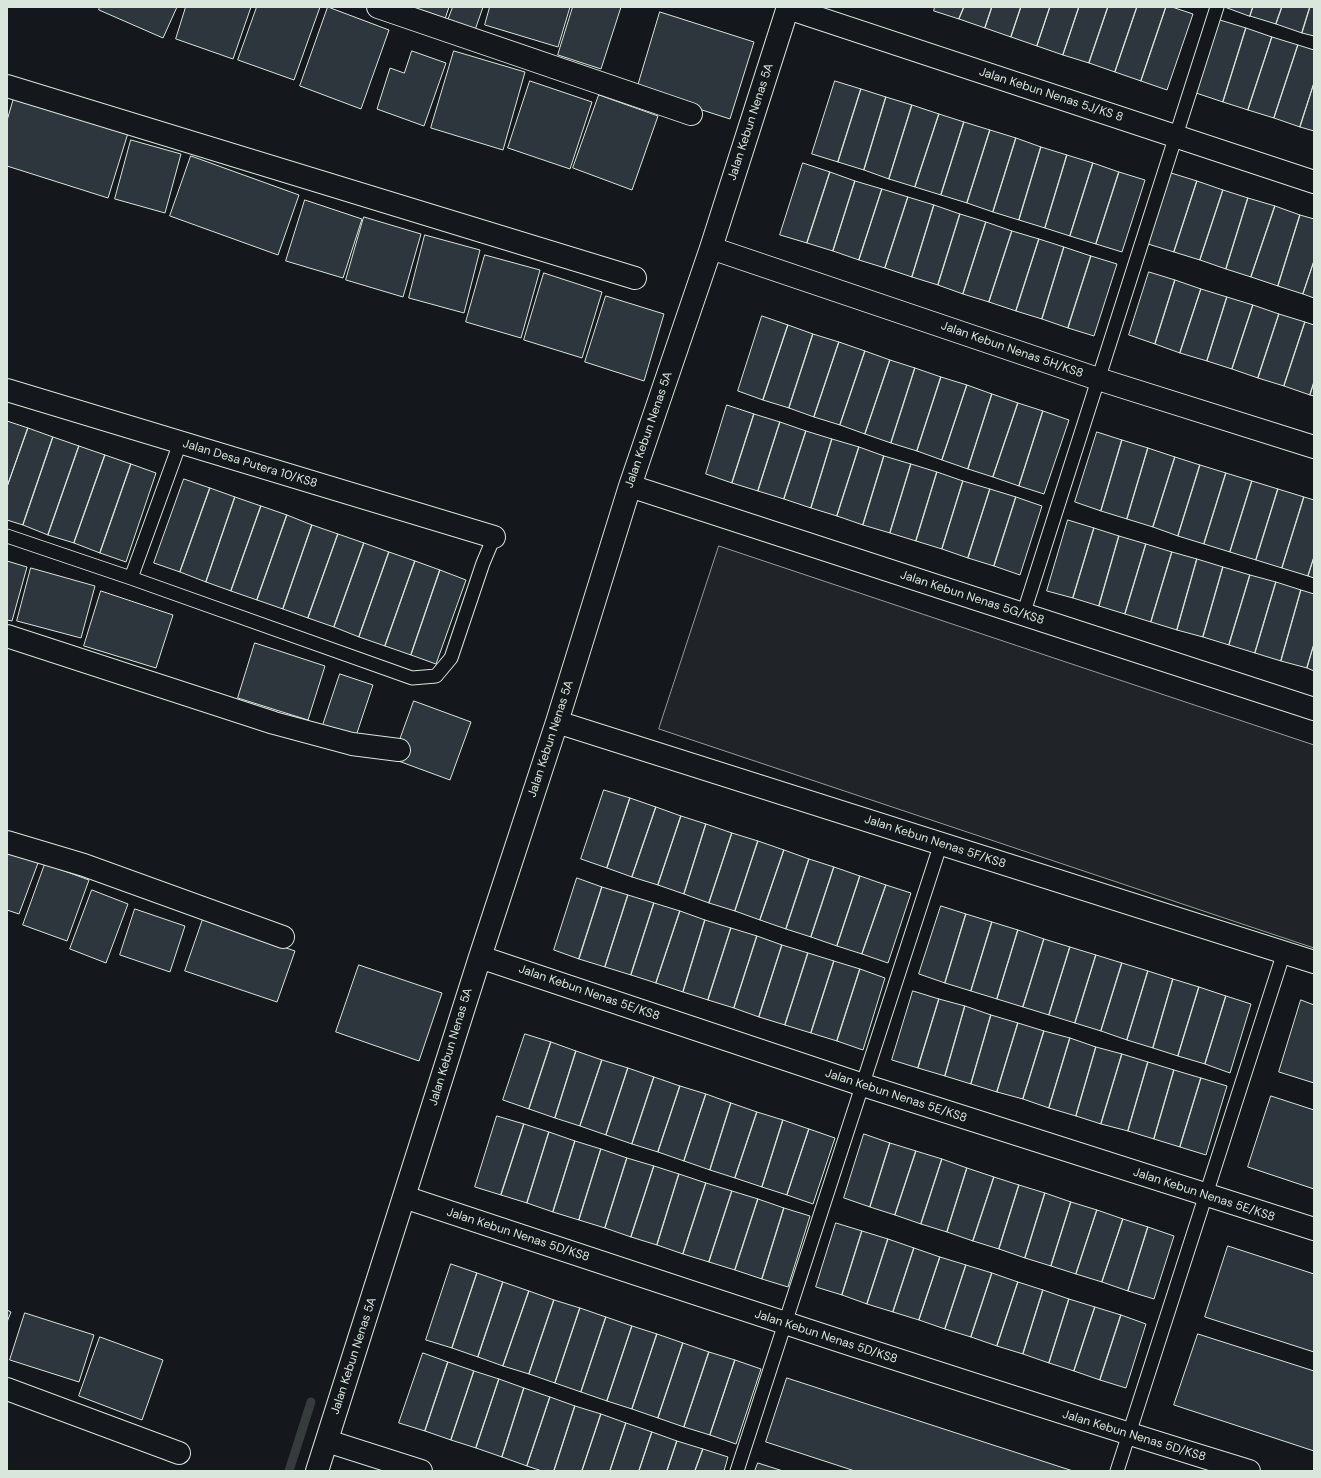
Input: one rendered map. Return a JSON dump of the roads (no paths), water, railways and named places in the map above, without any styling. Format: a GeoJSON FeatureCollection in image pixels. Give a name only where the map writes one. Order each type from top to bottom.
{"type":"FeatureCollection","features":[{"type":"Feature","properties":{"kind":"street"},"geometry":{"type":"LineString","coordinates":[[378,7],[692,114]]}},
{"type":"Feature","properties":{"kind":"street","name":"Jalan Kebun Nenas 5J/KS 8"},"geometry":{"type":"LineString","coordinates":[[788,7],[1314,182]]}},
{"type":"Feature","properties":{"kind":"street","name":"Jalan Kebun Nenas 5A"},"geometry":{"type":"LineString","coordinates":[[317,1471],[480,957],[557,722],[630,486],[711,248],[788,7]]}},
{"type":"Feature","properties":{"kind":"street"},"geometry":{"type":"LineString","coordinates":[[7,86],[635,278]]}},
{"type":"Feature","properties":{"kind":"street","name":"Jalan Kebun Nenas 5H/KS8"},"geometry":{"type":"LineString","coordinates":[[711,248],[1098,379],[1314,447]]}},
{"type":"Feature","properties":{"kind":"street","name":"Jalan Desa Putera 10/KS8"},"geometry":{"type":"LineString","coordinates":[[7,390],[494,537]]}},
{"type":"Feature","properties":{"kind":"street","name":"Jalan Kebun Nenas 5G/KS8"},"geometry":{"type":"LineString","coordinates":[[630,486],[1314,709]]}},
{"type":"Feature","properties":{"kind":"street"},"geometry":{"type":"LineString","coordinates":[[7,636],[274,723],[352,744],[399,750]]}},
{"type":"Feature","properties":{"kind":"street","name":"Jalan Kebun Nenas 5F/KS8"},"geometry":{"type":"LineString","coordinates":[[557,722],[1314,962]]}},
{"type":"Feature","properties":{"kind":"street"},"geometry":{"type":"LineString","coordinates":[[7,842],[84,865],[283,937]]}},
{"type":"Feature","properties":{"kind":"street","name":"Jalan Kebun Nenas 5E/KS8"},"geometry":{"type":"LineString","coordinates":[[480,957],[863,1085],[1314,1230]]}},
{"type":"Feature","properties":{"kind":"street","name":"Jalan Kebun Nenas 5D/KS8"},"geometry":{"type":"LineString","coordinates":[[404,1197],[785,1324],[1249,1471]]}},
{"type":"Feature","properties":{"kind":"street"},"geometry":{"type":"LineString","coordinates":[[7,1388],[179,1453]]}},
{"type":"Feature","properties":{"kind":"street"},"geometry":{"type":"LineString","coordinates":[[327,1441],[421,1471]]}},
{"type":"Feature","properties":{"kind":"lane"},"geometry":{"type":"LineString","coordinates":[[1023,615],[1217,7]]}},
{"type":"Feature","properties":{"kind":"lane"},"geometry":{"type":"LineString","coordinates":[[131,578],[180,443]]}},
{"type":"Feature","properties":{"kind":"lane"},"geometry":{"type":"LineString","coordinates":[[7,536],[131,578],[412,678],[436,676],[451,658],[483,563],[494,537]]}},
{"type":"Feature","properties":{"kind":"lane"},"geometry":{"type":"LineString","coordinates":[[737,1471],[941,844]]}},
{"type":"Feature","properties":{"kind":"lane"},"geometry":{"type":"LineString","coordinates":[[1118,1471],[1284,952]]}},
{"type":"Feature","properties":{"kind":"waterway"},"geometry":{"type":"LineString","coordinates":[[289,1471],[311,1402]]}}]}
